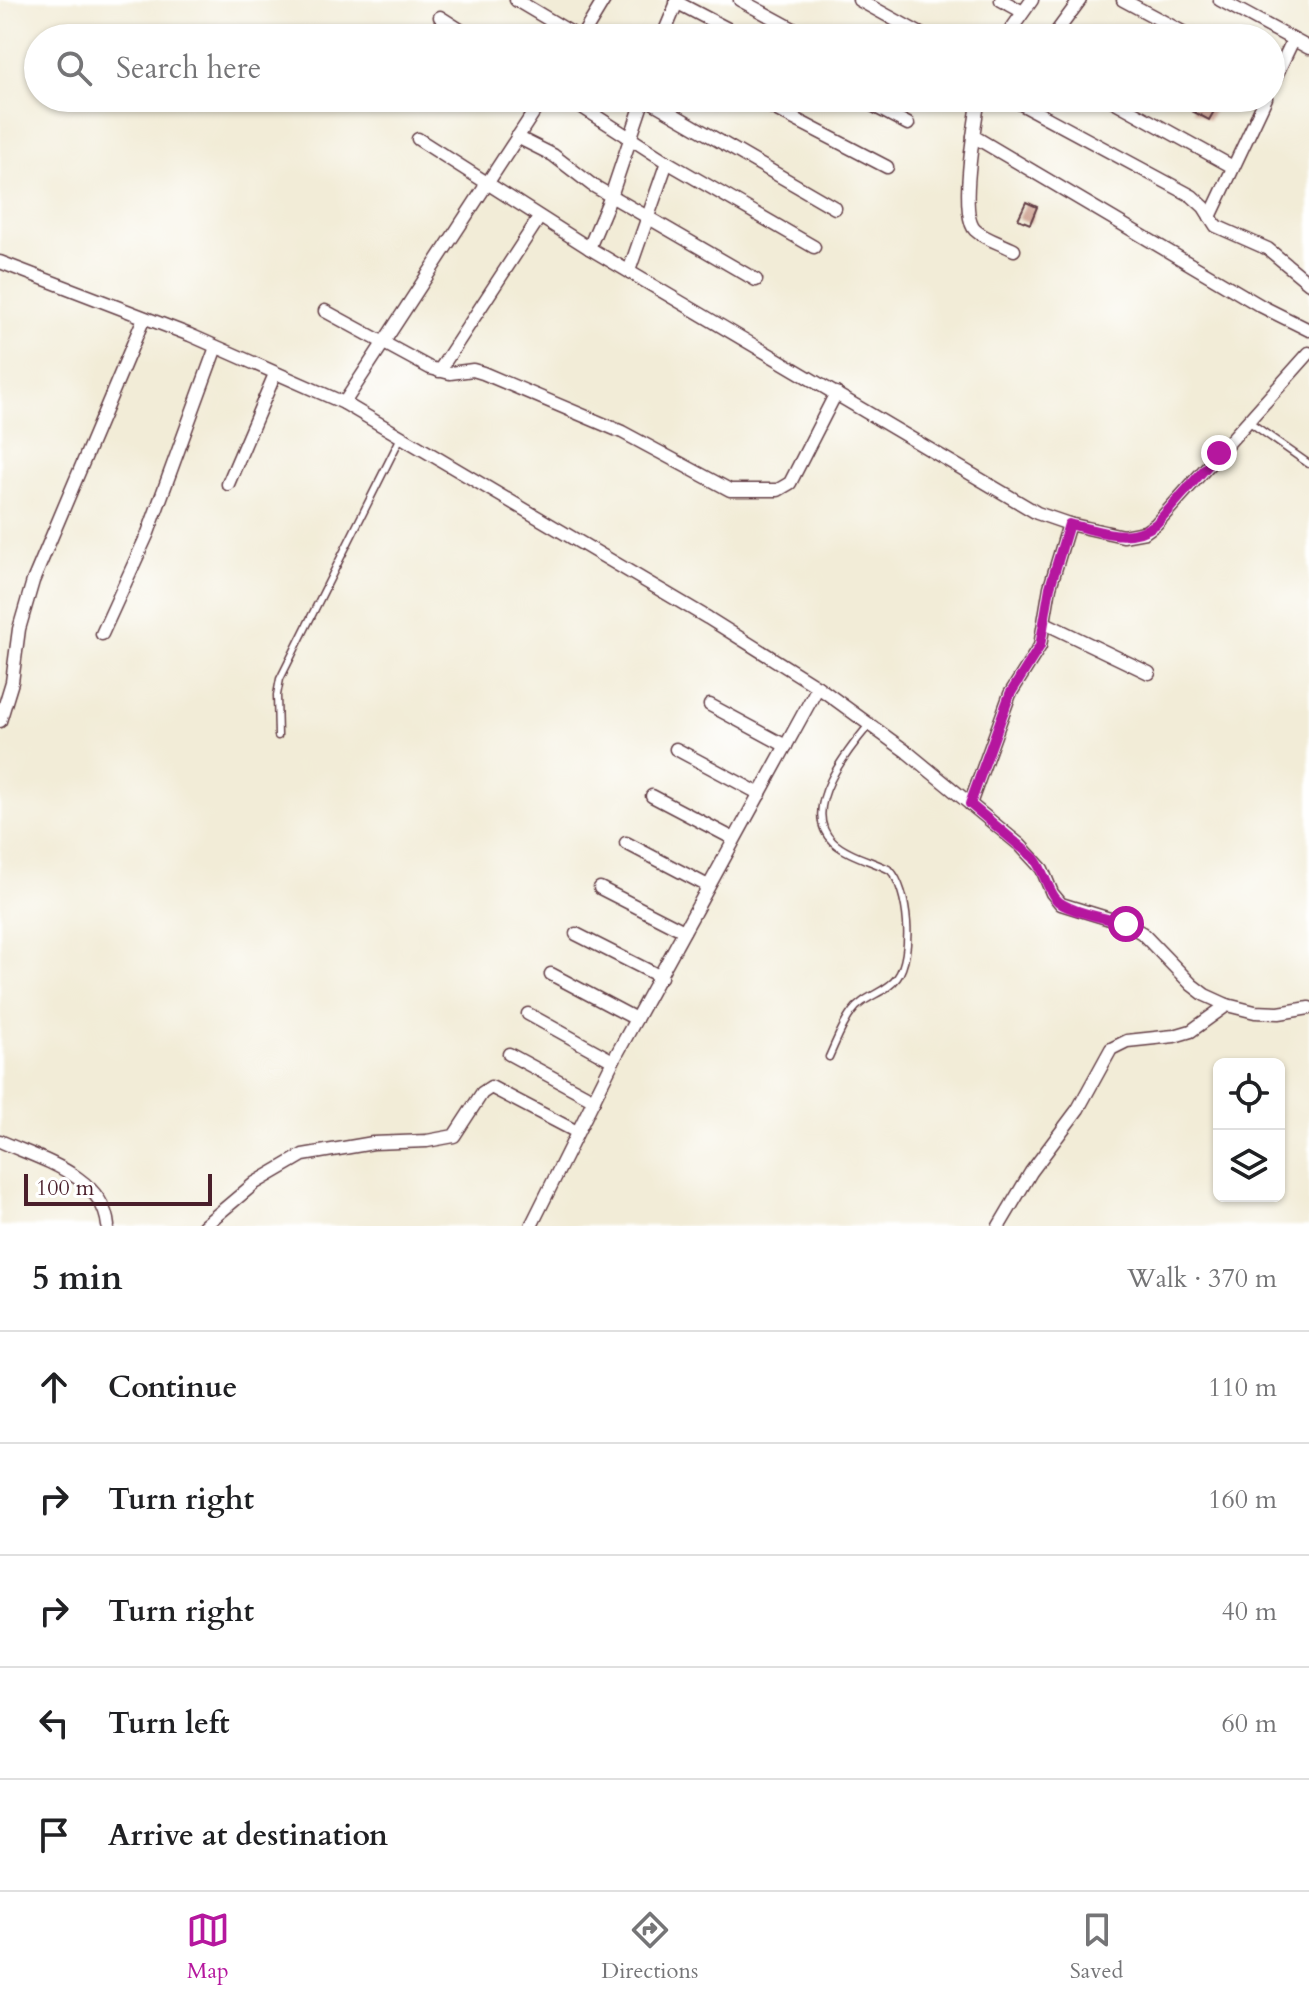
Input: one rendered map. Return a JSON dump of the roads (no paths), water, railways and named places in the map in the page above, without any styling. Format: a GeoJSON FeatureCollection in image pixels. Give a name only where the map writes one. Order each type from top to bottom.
{"type":"FeatureCollection","features":[{"type":"Feature","properties":{"kind":"street"},"geometry":{"type":"LineString","coordinates":[[516,0],[556,24]]}},
{"type":"Feature","properties":{"kind":"street"},"geometry":{"type":"LineString","coordinates":[[589,24],[604,0]]}},
{"type":"Feature","properties":{"kind":"street"},"geometry":{"type":"LineString","coordinates":[[740,0],[784,24]]}},
{"type":"Feature","properties":{"kind":"street"},"geometry":{"type":"LineString","coordinates":[[859,0],[903,24]]}},
{"type":"Feature","properties":{"kind":"street"},"geometry":{"type":"LineString","coordinates":[[1001,0],[1023,12]]}},
{"type":"Feature","properties":{"kind":"street"},"geometry":{"type":"LineString","coordinates":[[1015,24],[1032,0]]}},
{"type":"Feature","properties":{"kind":"street"},"geometry":{"type":"LineString","coordinates":[[1062,24],[1080,0]]}},
{"type":"Feature","properties":{"kind":"street"},"geometry":{"type":"LineString","coordinates":[[1123,0],[1168,24]]}},
{"type":"Feature","properties":{"kind":"street"},"geometry":{"type":"LineString","coordinates":[[1220,0],[1264,24]]}},
{"type":"Feature","properties":{"kind":"street"},"geometry":{"type":"LineString","coordinates":[[668,24],[677,1],[719,24]]}},
{"type":"Feature","properties":{"kind":"street"},"geometry":{"type":"LineString","coordinates":[[440,17],[451,24]]}},
{"type":"Feature","properties":{"kind":"street"},"geometry":{"type":"LineString","coordinates":[[1285,36],[1309,48]]}},
{"type":"Feature","properties":{"kind":"street"},"geometry":{"type":"LineString","coordinates":[[1285,56],[1293,40]]}},
{"type":"Feature","properties":{"kind":"street"},"geometry":{"type":"LineString","coordinates":[[344,403],[534,112]]}},
{"type":"Feature","properties":{"kind":"street"},"geometry":{"type":"LineString","coordinates":[[589,112],[667,162],[814,247]]}},
{"type":"Feature","properties":{"kind":"street"},"geometry":{"type":"LineString","coordinates":[[589,248],[611,196],[639,112]]}},
{"type":"Feature","properties":{"kind":"street"},"geometry":{"type":"LineString","coordinates":[[668,112],[835,208]]}},
{"type":"Feature","properties":{"kind":"street"},"geometry":{"type":"LineString","coordinates":[[781,112],[887,167]]}},
{"type":"Feature","properties":{"kind":"street"},"geometry":{"type":"LineString","coordinates":[[885,112],[908,124]]}},
{"type":"Feature","properties":{"kind":"street"},"geometry":{"type":"LineString","coordinates":[[977,112],[968,210],[971,222],[977,231],[1014,250]]}},
{"type":"Feature","properties":{"kind":"street"},"geometry":{"type":"LineString","coordinates":[[1036,112],[1192,196],[1220,229],[1268,249],[1309,283]]}},
{"type":"Feature","properties":{"kind":"street"},"geometry":{"type":"LineString","coordinates":[[1133,112],[1233,167]]}},
{"type":"Feature","properties":{"kind":"street"},"geometry":{"type":"LineString","coordinates":[[1210,217],[1259,112]]}},
{"type":"Feature","properties":{"kind":"street"},"geometry":{"type":"LineString","coordinates":[[973,136],[1261,306],[1309,330]]}},
{"type":"Feature","properties":{"kind":"street"},"geometry":{"type":"LineString","coordinates":[[517,137],[553,155],[611,196],[756,280]]}},
{"type":"Feature","properties":{"kind":"street"},"geometry":{"type":"LineString","coordinates":[[418,139],[539,218],[979,481],[1037,513],[1069,524],[1123,536],[1145,532],[1156,524],[1309,353]]}},
{"type":"Feature","properties":{"kind":"street"},"geometry":{"type":"LineString","coordinates":[[629,271],[667,162]]}},
{"type":"Feature","properties":{"kind":"street"},"geometry":{"type":"LineString","coordinates":[[439,371],[539,218]]}},
{"type":"Feature","properties":{"kind":"street"},"geometry":{"type":"LineString","coordinates":[[0,262],[216,347],[344,403],[402,436],[818,687],[970,804],[1034,858],[1061,904],[1134,928],[1154,944],[1192,985],[1227,1005],[1255,1012],[1279,1013],[1309,1008]]}},
{"type":"Feature","properties":{"kind":"street"},"geometry":{"type":"LineString","coordinates":[[325,311],[439,371],[473,370],[483,373],[622,432],[714,483],[740,491],[778,490],[790,483],[836,393]]}},
{"type":"Feature","properties":{"kind":"street"},"geometry":{"type":"LineString","coordinates":[[0,721],[12,682],[19,629],[33,581],[144,318]]}},
{"type":"Feature","properties":{"kind":"street"},"geometry":{"type":"LineString","coordinates":[[102,634],[148,533],[216,347]]}},
{"type":"Feature","properties":{"kind":"street"},"geometry":{"type":"LineString","coordinates":[[228,484],[275,374]]}},
{"type":"Feature","properties":{"kind":"street"},"geometry":{"type":"LineString","coordinates":[[970,804],[1010,694],[1040,646],[1050,587],[1069,524]]}},
{"type":"Feature","properties":{"kind":"street"},"geometry":{"type":"LineString","coordinates":[[1045,623],[1149,673]]}},
{"type":"Feature","properties":{"kind":"street"},"geometry":{"type":"LineString","coordinates":[[531,1226],[613,1061],[818,687]]}},
{"type":"Feature","properties":{"kind":"street"},"geometry":{"type":"LineString","coordinates":[[710,705],[786,746]]}},
{"type":"Feature","properties":{"kind":"street"},"geometry":{"type":"LineString","coordinates":[[676,749],[760,794]]}},
{"type":"Feature","properties":{"kind":"street"},"geometry":{"type":"LineString","coordinates":[[652,796],[734,839]]}},
{"type":"Feature","properties":{"kind":"street"},"geometry":{"type":"LineString","coordinates":[[626,843],[708,886]]}},
{"type":"Feature","properties":{"kind":"street"},"geometry":{"type":"LineString","coordinates":[[600,888],[684,931]]}},
{"type":"Feature","properties":{"kind":"street"},"geometry":{"type":"LineString","coordinates":[[576,934],[661,977]]}},
{"type":"Feature","properties":{"kind":"street"},"geometry":{"type":"LineString","coordinates":[[551,974],[636,1019]]}},
{"type":"Feature","properties":{"kind":"street"},"geometry":{"type":"LineString","coordinates":[[999,1226],[1031,1172],[1078,1109],[1111,1049],[1127,1041],[1191,1031],[1227,1005]]}},
{"type":"Feature","properties":{"kind":"street"},"geometry":{"type":"LineString","coordinates":[[528,1014],[613,1061]]}},
{"type":"Feature","properties":{"kind":"street"},"geometry":{"type":"LineString","coordinates":[[509,1054],[594,1100]]}},
{"type":"Feature","properties":{"kind":"street"},"geometry":{"type":"LineString","coordinates":[[204,1226],[255,1183],[303,1155],[373,1143],[427,1141],[454,1136],[487,1088],[496,1088],[577,1132]]}},
{"type":"Feature","properties":{"kind":"street"},"geometry":{"type":"LineString","coordinates":[[0,1141],[83,1182],[105,1207],[108,1226]]}},
{"type":"Feature","properties":{"kind":"lane"},"geometry":{"type":"LineString","coordinates":[[1248,421],[1309,464]]}},
{"type":"Feature","properties":{"kind":"lane"},"geometry":{"type":"LineString","coordinates":[[278,736],[277,695],[280,679],[402,436]]}},
{"type":"Feature","properties":{"kind":"lane"},"geometry":{"type":"LineString","coordinates":[[829,1057],[850,1014],[896,979],[906,953],[908,929],[896,876],[890,870],[834,843],[825,833],[822,822],[823,803],[840,761],[869,725]]}}]}
